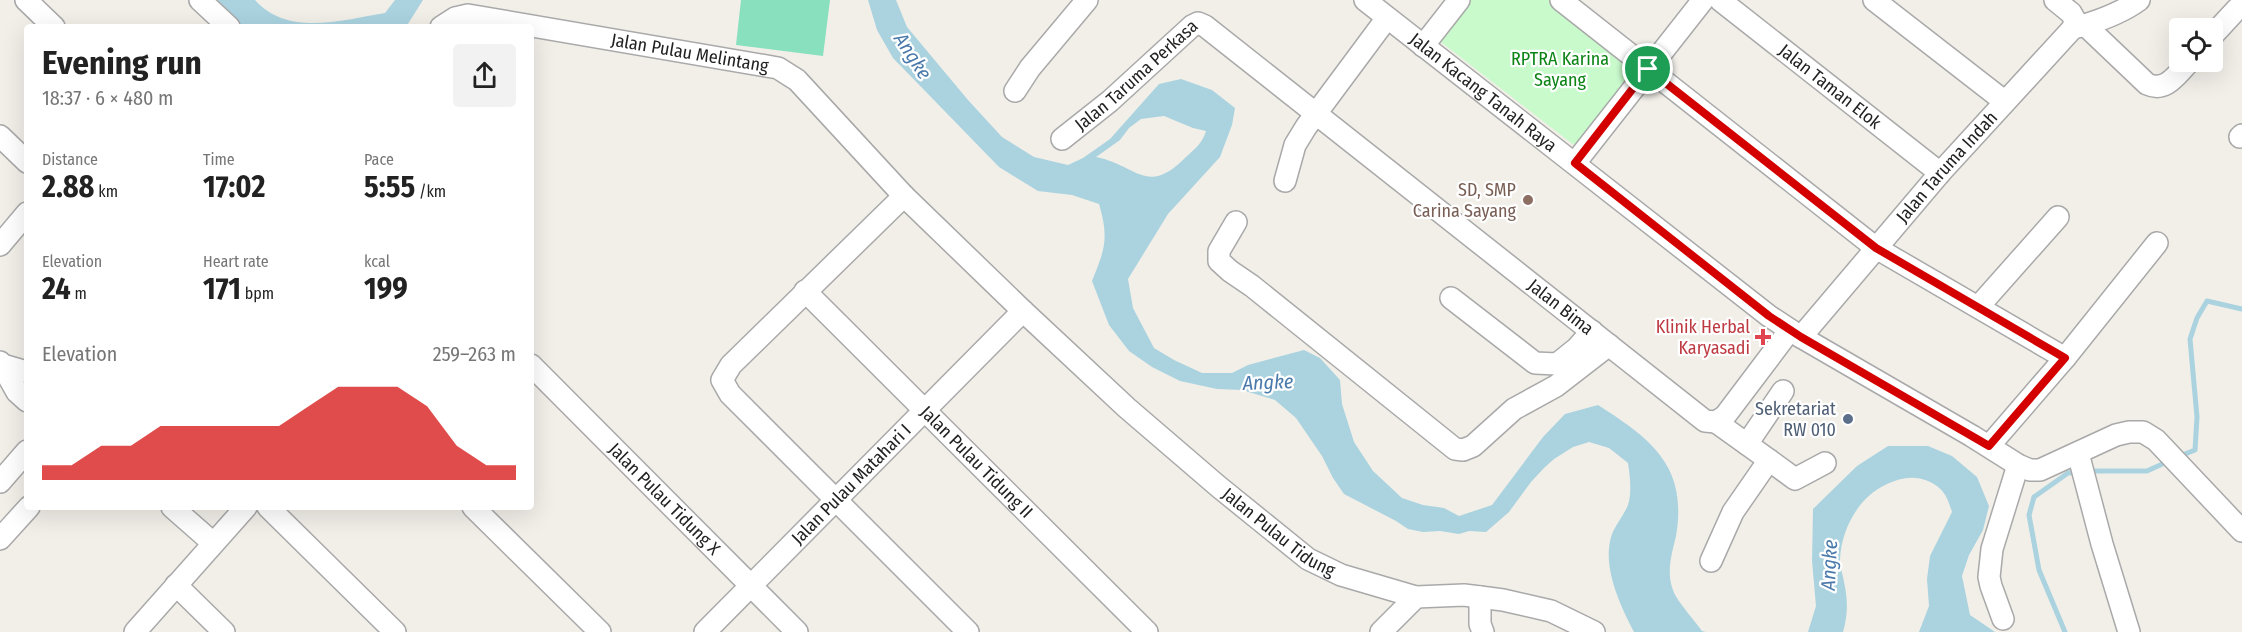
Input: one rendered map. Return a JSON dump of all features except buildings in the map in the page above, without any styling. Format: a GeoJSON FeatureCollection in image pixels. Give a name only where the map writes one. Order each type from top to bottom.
{"type":"FeatureCollection","features":[{"type":"Feature","properties":{"kind":"street"},"geometry":{"type":"LineString","coordinates":[[26,0],[51,24]]}},
{"type":"Feature","properties":{"kind":"street"},"geometry":{"type":"LineString","coordinates":[[200,0],[226,24]]}},
{"type":"Feature","properties":{"kind":"street"},"geometry":{"type":"LineString","coordinates":[[1015,91],[1030,68],[1087,0]]}},
{"type":"Feature","properties":{"kind":"street","name":"Jalan Kacang Tanah Raya"},"geometry":{"type":"LineString","coordinates":[[1365,0],[1795,334],[2018,465]]}},
{"type":"Feature","properties":{"kind":"street"},"geometry":{"type":"LineString","coordinates":[[1423,46],[1459,0]]}},
{"type":"Feature","properties":{"kind":"street"},"geometry":{"type":"LineString","coordinates":[[1575,163],[1703,0]]}},
{"type":"Feature","properties":{"kind":"street","name":"Jalan Taman Elok"},"geometry":{"type":"LineString","coordinates":[[1720,0],[1941,173]]}},
{"type":"Feature","properties":{"kind":"street"},"geometry":{"type":"LineString","coordinates":[[1874,0],[2004,101]]}},
{"type":"Feature","properties":{"kind":"street"},"geometry":{"type":"LineString","coordinates":[[2055,0],[2071,13],[2079,26],[2146,84],[2154,88],[2164,86],[2179,72]]}},
{"type":"Feature","properties":{"kind":"street"},"geometry":{"type":"LineString","coordinates":[[2079,26],[2105,19],[2139,0]]}},
{"type":"Feature","properties":{"kind":"street"},"geometry":{"type":"LineString","coordinates":[[1575,4],[1648,69],[1876,248],[2065,358]]}},
{"type":"Feature","properties":{"kind":"street"},"geometry":{"type":"LineString","coordinates":[[2223,23],[2236,8]]}},
{"type":"Feature","properties":{"kind":"street","name":"Jalan Pulau Melintang"},"geometry":{"type":"LineString","coordinates":[[445,24],[454,18],[468,15],[521,24]]}},
{"type":"Feature","properties":{"kind":"street"},"geometry":{"type":"LineString","coordinates":[[1285,181],[1295,145],[1387,18]]}},
{"type":"Feature","properties":{"kind":"street","name":"Jalan Taruma Perkasa"},"geometry":{"type":"LineString","coordinates":[[1062,139],[1110,101],[1198,23],[1205,26],[1316,114]]}},
{"type":"Feature","properties":{"kind":"street","name":"Jalan Pulau Melintang"},"geometry":{"type":"LineString","coordinates":[[534,26],[778,68],[797,80],[904,196],[1023,311]]}},
{"type":"Feature","properties":{"kind":"street","name":"Jalan Taruma Indah"},"geometry":{"type":"LineString","coordinates":[[1795,334],[1876,248],[2004,101],[2079,26]]}},
{"type":"Feature","properties":{"kind":"street","name":"Jalan Bima"},"geometry":{"type":"LineString","coordinates":[[1316,114],[1705,421],[1716,422],[1795,479],[1825,463]]}},
{"type":"Feature","properties":{"kind":"street"},"geometry":{"type":"LineString","coordinates":[[0,136],[24,159]]}},
{"type":"Feature","properties":{"kind":"street"},"geometry":{"type":"LineString","coordinates":[[904,196],[805,291],[732,365],[722,380],[730,394],[968,632]]}},
{"type":"Feature","properties":{"kind":"street"},"geometry":{"type":"LineString","coordinates":[[0,245],[24,217]]}},
{"type":"Feature","properties":{"kind":"street"},"geometry":{"type":"LineString","coordinates":[[1979,306],[2058,217]]}},
{"type":"Feature","properties":{"kind":"street"},"geometry":{"type":"LineString","coordinates":[[1236,222],[1219,251],[1220,261],[1455,449],[1463,450],[1473,446],[1514,409],[1556,386],[1609,345]]}},
{"type":"Feature","properties":{"kind":"street"},"geometry":{"type":"LineString","coordinates":[[1989,446],[2065,358],[2157,243]]}},
{"type":"Feature","properties":{"kind":"street","name":"Jalan Pulau Tidung II"},"geometry":{"type":"LineString","coordinates":[[805,291],[1147,632]]}},
{"type":"Feature","properties":{"kind":"street"},"geometry":{"type":"LineString","coordinates":[[1451,298],[1535,363],[1557,364],[1577,348],[1592,331]]}},
{"type":"Feature","properties":{"kind":"street","name":"Jalan Pulau Matahari I"},"geometry":{"type":"LineString","coordinates":[[705,632],[1023,311]]}},
{"type":"Feature","properties":{"kind":"street","name":"Jalan Pulau Tidung"},"geometry":{"type":"LineString","coordinates":[[1023,311],[1144,423],[1219,488],[1308,559],[1341,575],[1416,597],[1480,597],[1503,600],[1551,611],[1592,631]]}},
{"type":"Feature","properties":{"kind":"street"},"geometry":{"type":"LineString","coordinates":[[1716,422],[1725,416],[1795,334]]}},
{"type":"Feature","properties":{"kind":"street"},"geometry":{"type":"LineString","coordinates":[[2,363],[24,371]]}},
{"type":"Feature","properties":{"kind":"street"},"geometry":{"type":"LineString","coordinates":[[2,363],[17,392],[24,398]]}},
{"type":"Feature","properties":{"kind":"street","name":"Jalan Pulau Tidung X"},"geometry":{"type":"LineString","coordinates":[[534,368],[797,632]]}},
{"type":"Feature","properties":{"kind":"street"},"geometry":{"type":"LineString","coordinates":[[1747,444],[1783,391]]}},
{"type":"Feature","properties":{"kind":"street"},"geometry":{"type":"LineString","coordinates":[[2003,619],[1990,586],[1989,576],[1992,549],[2018,465],[2030,470],[2081,466],[2116,435],[2144,432],[2156,440],[2176,460],[2242,531]]}},
{"type":"Feature","properties":{"kind":"street"},"geometry":{"type":"LineString","coordinates":[[0,482],[24,454]]}},
{"type":"Feature","properties":{"kind":"street"},"geometry":{"type":"LineString","coordinates":[[1711,561],[1733,512],[1769,460]]}},
{"type":"Feature","properties":{"kind":"street"},"geometry":{"type":"LineString","coordinates":[[2081,466],[2102,544],[2130,632]]}},
{"type":"Feature","properties":{"kind":"street"},"geometry":{"type":"LineString","coordinates":[[0,539],[26,510]]}},
{"type":"Feature","properties":{"kind":"street"},"geometry":{"type":"LineString","coordinates":[[175,510],[213,543]]}},
{"type":"Feature","properties":{"kind":"street"},"geometry":{"type":"LineString","coordinates":[[135,632],[243,510]]}},
{"type":"Feature","properties":{"kind":"street"},"geometry":{"type":"LineString","coordinates":[[271,510],[395,632]]}},
{"type":"Feature","properties":{"kind":"street"},"geometry":{"type":"LineString","coordinates":[[476,510],[600,632]]}},
{"type":"Feature","properties":{"kind":"street"},"geometry":{"type":"LineString","coordinates":[[176,585],[224,632]]}},
{"type":"Feature","properties":{"kind":"street"},"geometry":{"type":"LineString","coordinates":[[1381,632],[1416,597]]}},
{"type":"Feature","properties":{"kind":"street"},"geometry":{"type":"LineString","coordinates":[[1480,597],[1480,624],[1483,632]]}},
{"type":"Feature","properties":{"kind":"green space"},"geometry":{"type":"Polygon","coordinates":[[[741,0],[830,0],[823,56],[736,45],[741,0]]]}},
{"type":"Feature","properties":{"kind":"green space","name":"RPTRA Karina Sayang"},"geometry":{"type":"Polygon","coordinates":[[[1467,0],[1553,0],[1641,68],[1579,149],[1437,39],[1467,0]]]}},
{"type":"Feature","properties":{"kind":"water"},"geometry":{"type":"Polygon","coordinates":[[[218,0],[255,0],[268,11],[283,19],[316,23],[385,13],[395,0],[423,0],[408,24],[240,24],[220,5],[218,0]]]}},
{"type":"Feature","properties":{"kind":"water","name":"Angke"},"geometry":{"type":"Polygon","coordinates":[[[868,0],[896,0],[907,27],[1002,137],[1034,157],[1068,165],[1083,158],[1110,139],[1159,84],[1181,79],[1212,90],[1235,108],[1232,125],[1220,157],[1168,214],[1128,279],[1133,308],[1154,348],[1202,373],[1232,373],[1248,365],[1304,350],[1320,358],[1340,380],[1342,404],[1354,442],[1373,471],[1402,498],[1423,505],[1444,508],[1459,516],[1492,505],[1543,437],[1565,414],[1598,405],[1649,443],[1671,473],[1678,512],[1670,563],[1671,583],[1682,605],[1702,631],[1706,632],[1634,632],[1618,597],[1610,572],[1609,559],[1612,534],[1629,500],[1629,468],[1628,463],[1609,448],[1589,442],[1573,447],[1554,459],[1531,482],[1509,512],[1486,532],[1469,531],[1459,534],[1408,529],[1344,494],[1296,418],[1275,400],[1242,390],[1217,389],[1180,381],[1152,367],[1129,351],[1109,325],[1092,281],[1100,260],[1105,235],[1099,204],[1072,195],[1038,191],[999,167],[893,58],[877,30],[868,0]],[[1164,116],[1141,119],[1129,128],[1120,140],[1096,157],[1142,175],[1151,177],[1161,175],[1173,169],[1201,142],[1206,131],[1164,116]]]}},
{"type":"Feature","properties":{"kind":"water","name":"Angke"},"geometry":{"type":"Polygon","coordinates":[[[1888,446],[1928,446],[1952,456],[1977,477],[1989,506],[1983,530],[1969,555],[1962,576],[1970,615],[1995,632],[1919,632],[1929,606],[1927,579],[1930,556],[1952,512],[1940,488],[1925,480],[1905,478],[1875,491],[1859,507],[1848,527],[1840,560],[1847,601],[1843,632],[1808,632],[1816,606],[1812,561],[1813,509],[1857,466],[1888,446]]]}},
{"type":"Feature","properties":{"kind":"waterway"},"geometry":{"type":"LineString","coordinates":[[2180,456],[2195,450],[2197,417],[2190,339],[2197,318],[2207,301],[2242,309]]}},
{"type":"Feature","properties":{"kind":"waterway"},"geometry":{"type":"LineString","coordinates":[[2087,471],[2147,471],[2169,461]]}},
{"type":"Feature","properties":{"kind":"waterway"},"geometry":{"type":"LineString","coordinates":[[2065,632],[2039,570],[2029,515],[2034,497],[2068,473],[2078,472]]}},
{"type":"Feature","properties":{"kind":"place","name":"SD, SMP Carina Sayang"},"geometry":{"type":"Point","coordinates":[1528,200]}},
{"type":"Feature","properties":{"kind":"place","name":"Klinik Herbal Karyasadi"},"geometry":{"type":"Point","coordinates":[1763,337]}},
{"type":"Feature","properties":{"kind":"place","name":"Sekretariat RW 010"},"geometry":{"type":"Point","coordinates":[1848,419]}},
{"type":"Feature","properties":{"kind":"route"},"geometry":{"type":"LineString","coordinates":[[1648,69],[1876,248],[2065,358],[1989,446],[1801,337],[1769,316],[1575,163],[1648,69]]}}]}
